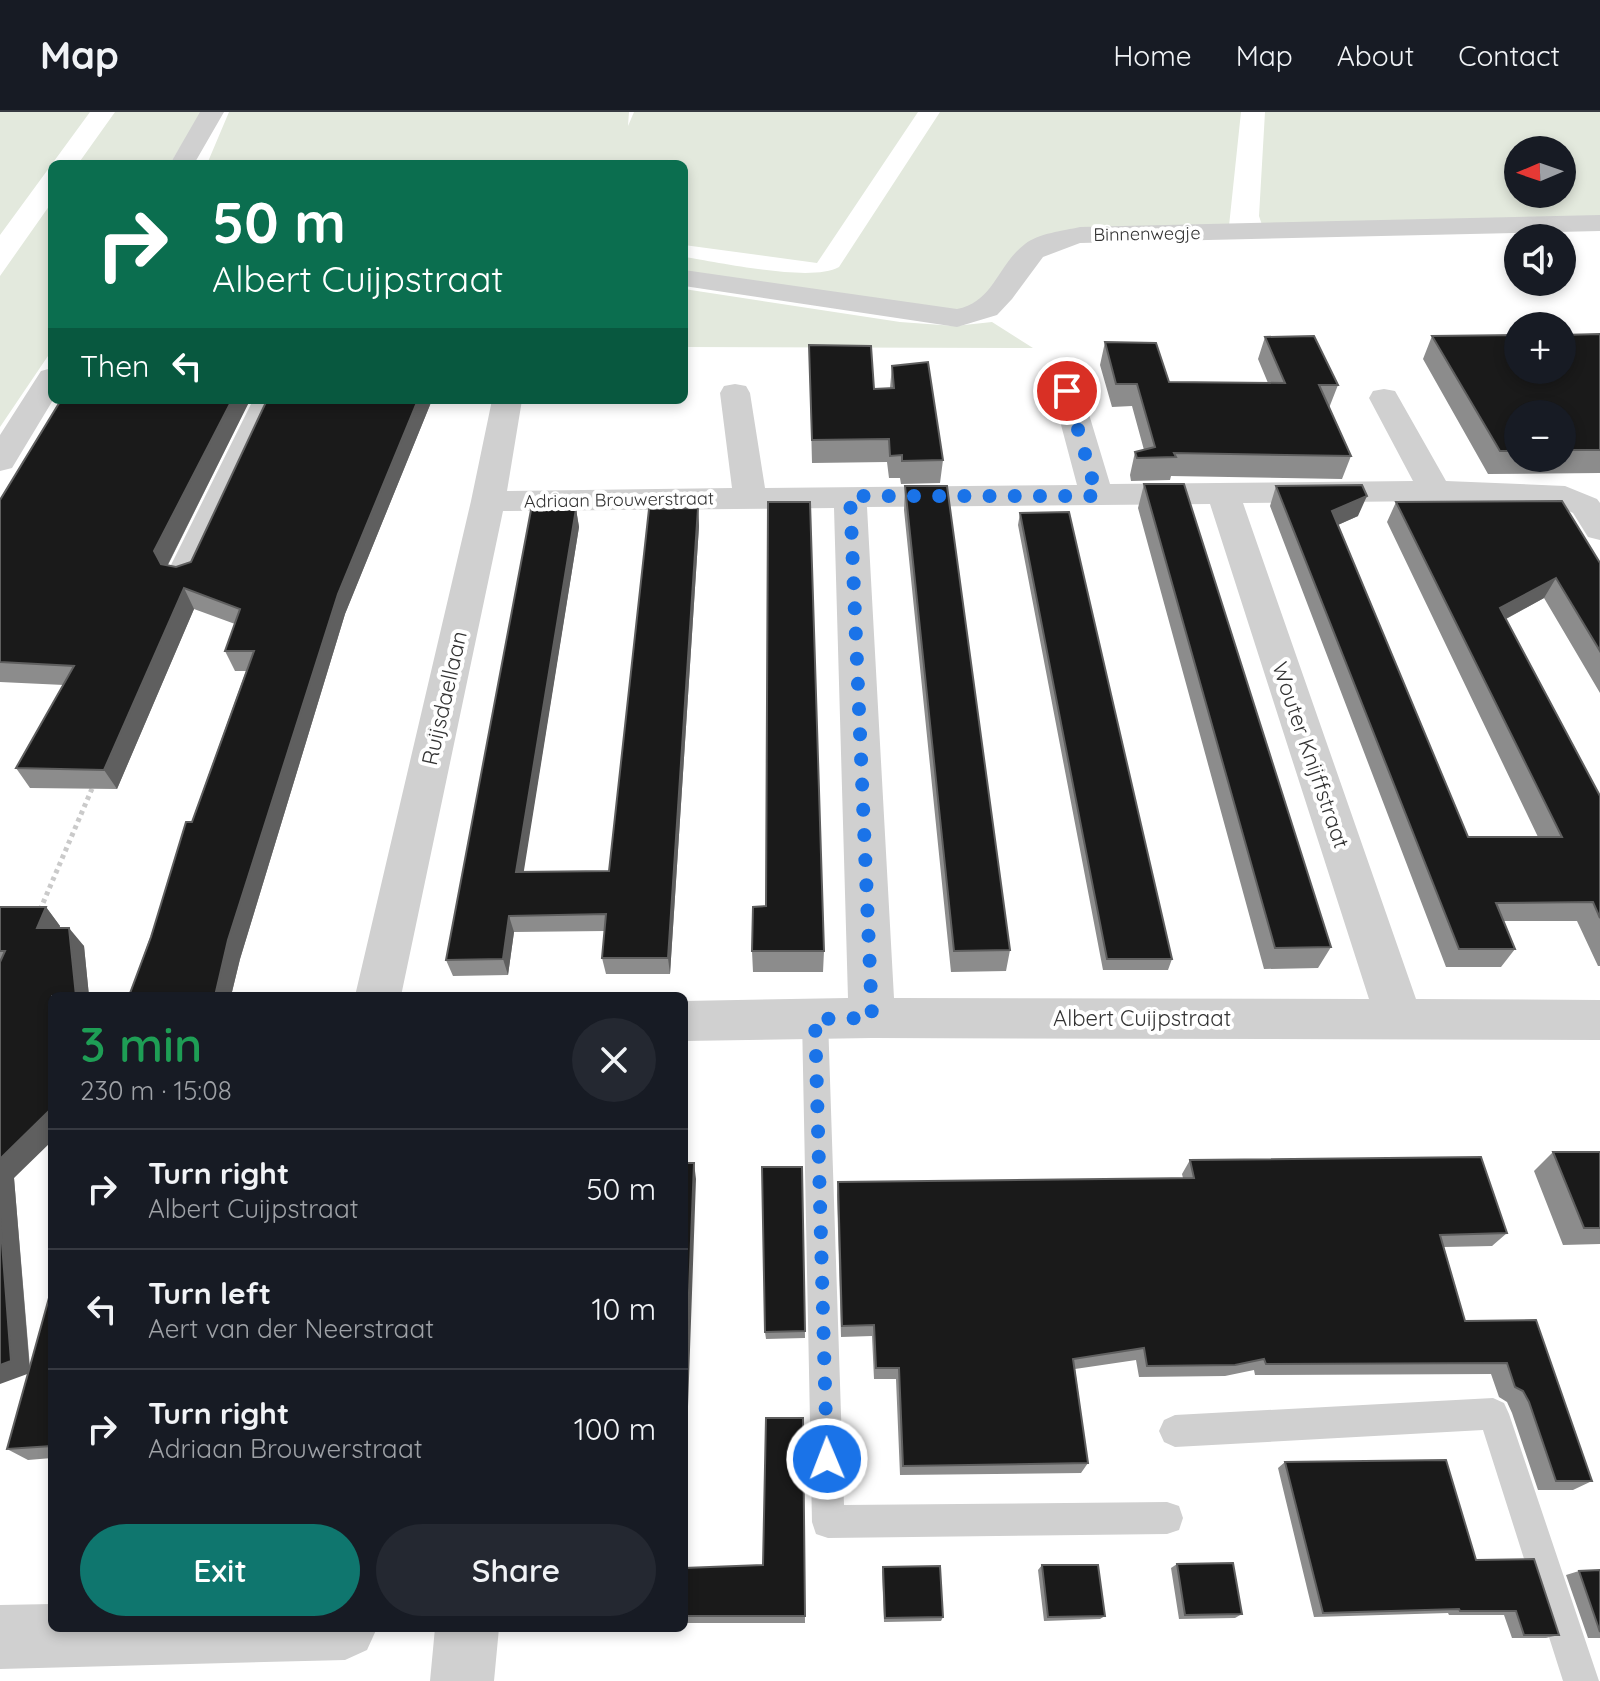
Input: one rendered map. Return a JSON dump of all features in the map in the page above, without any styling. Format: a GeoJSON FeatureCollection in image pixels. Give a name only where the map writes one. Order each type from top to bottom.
{"type":"FeatureCollection","features":[{"type":"Feature","properties":{"kind":"street"},"geometry":{"type":"LineString","coordinates":[[184,160],[212,112]]}},
{"type":"Feature","properties":{"kind":"street","name":"Binnenwegje"},"geometry":{"type":"LineString","coordinates":[[688,279],[957,318],[978,316],[993,307],[1036,248],[1080,235],[1600,223]]}},
{"type":"Feature","properties":{"kind":"street"},"geometry":{"type":"LineString","coordinates":[[0,461],[48,383]]}},
{"type":"Feature","properties":{"kind":"street"},"geometry":{"type":"LineString","coordinates":[[1067,391],[1097,496]]}},
{"type":"Feature","properties":{"kind":"street"},"geometry":{"type":"LineString","coordinates":[[735,393],[750,498]]}},
{"type":"Feature","properties":{"kind":"street"},"geometry":{"type":"LineString","coordinates":[[1384,398],[1435,491]]}},
{"type":"Feature","properties":{"kind":"street"},"geometry":{"type":"LineString","coordinates":[[185,573],[266,404]]}},
{"type":"Feature","properties":{"kind":"street","name":"Ruijsdaellaan"},"geometry":{"type":"LineString","coordinates":[[379,992],[488,501],[506,404]]}},
{"type":"Feature","properties":{"kind":"street","name":"Adriaan Brouwerstraat"},"geometry":{"type":"LineString","coordinates":[[488,501],[1435,491],[1565,496],[1595,514]]}},
{"type":"Feature","properties":{"kind":"street","name":"Wouter Knijffstraat"},"geometry":{"type":"LineString","coordinates":[[1223,493],[1399,1018]]}},
{"type":"Feature","properties":{"kind":"street"},"geometry":{"type":"LineString","coordinates":[[850,496],[872,1018]]}},
{"type":"Feature","properties":{"kind":"street","name":"Albert Cuijpstraat"},"geometry":{"type":"LineString","coordinates":[[688,1021],[872,1018],[1600,1020]]}},
{"type":"Feature","properties":{"kind":"street"},"geometry":{"type":"LineString","coordinates":[[0,1637],[192,1632]]}},
{"type":"Feature","properties":{"kind":"street"},"geometry":{"type":"LineString","coordinates":[[462,1681],[467,1632]]}},
{"type":"Feature","properties":{"kind":"lane"},"geometry":{"type":"LineString","coordinates":[[815,1019],[828,1522],[1167,1518]]}},
{"type":"Feature","properties":{"kind":"lane"},"geometry":{"type":"LineString","coordinates":[[1175,1431],[1493,1414],[1581,1681]]}},
{"type":"Feature","properties":{"kind":"path"},"geometry":{"type":"LineString","coordinates":[[37,917],[99,774]]}},
{"type":"Feature","properties":{"kind":"shaded area"},"geometry":{"type":"Polygon","coordinates":[[[0,112],[90,112],[55,160],[48,160],[48,169],[0,235],[0,112]]]}},
{"type":"Feature","properties":{"kind":"shaded area"},"geometry":{"type":"Polygon","coordinates":[[[115,112],[202,112],[172,160],[81,160],[115,112]]]}},
{"type":"Feature","properties":{"kind":"shaded area"},"geometry":{"type":"Polygon","coordinates":[[[229,112],[629,112],[628,126],[634,112],[918,112],[817,263],[688,246],[688,160],[209,160],[229,112]]]}},
{"type":"Feature","properties":{"kind":"shaded area"},"geometry":{"type":"Polygon","coordinates":[[[940,112],[1241,112],[1229,226],[1048,238],[988,305],[962,314],[688,277],[688,258],[787,272],[808,273],[839,267],[940,112]]]}},
{"type":"Feature","properties":{"kind":"shaded area"},"geometry":{"type":"Polygon","coordinates":[[[1265,112],[1600,112],[1600,218],[1262,225],[1259,216],[1265,112]]]}},
{"type":"Feature","properties":{"kind":"shaded area"},"geometry":{"type":"Polygon","coordinates":[[[48,208],[48,356],[0,427],[0,276],[48,208]]]}},
{"type":"Feature","properties":{"kind":"shaded area"},"geometry":{"type":"Polygon","coordinates":[[[688,290],[900,322],[955,326],[992,322],[1033,348],[688,347],[688,290]]]}},
{"type":"Feature","properties":{"kind":"building"},"geometry":{"type":"Polygon","coordinates":[[[1600,334],[1600,450],[1576,450],[1576,400],[1504,400],[1504,451],[1500,451],[1432,336],[1504,335],[1504,384],[1576,384],[1576,335],[1600,334]]]}},
{"type":"Feature","properties":{"kind":"building"},"geometry":{"type":"Polygon","coordinates":[[[1314,336],[1338,385],[1319,385],[1351,456],[1174,453],[1176,457],[1137,458],[1135,452],[1155,447],[1137,384],[1116,384],[1105,342],[1156,343],[1169,382],[1285,383],[1265,337],[1314,336]]]}},
{"type":"Feature","properties":{"kind":"building"},"geometry":{"type":"Polygon","coordinates":[[[809,345],[871,346],[874,389],[894,388],[892,366],[928,362],[943,460],[902,461],[902,455],[890,456],[889,439],[812,440],[809,345]]]}},
{"type":"Feature","properties":{"kind":"building"},"geometry":{"type":"Polygon","coordinates":[[[59,404],[230,404],[154,551],[161,564],[176,567],[191,562],[265,404],[416,404],[338,594],[228,940],[216,992],[130,992],[151,937],[186,822],[192,822],[254,651],[225,651],[240,609],[184,588],[104,770],[16,768],[74,666],[0,662],[0,500],[59,404]]]}},
{"type":"Feature","properties":{"kind":"building"},"geometry":{"type":"Polygon","coordinates":[[[1144,484],[1184,484],[1331,947],[1275,948],[1144,484]]]}},
{"type":"Feature","properties":{"kind":"building"},"geometry":{"type":"Polygon","coordinates":[[[1362,485],[1367,496],[1332,511],[1468,837],[1562,837],[1396,502],[1562,501],[1600,563],[1600,651],[1556,578],[1500,608],[1600,796],[1600,918],[1593,902],[1496,903],[1515,949],[1459,949],[1276,486],[1362,485]]]}},
{"type":"Feature","properties":{"kind":"building"},"geometry":{"type":"Polygon","coordinates":[[[905,486],[947,486],[1010,950],[954,951],[905,486]]]}},
{"type":"Feature","properties":{"kind":"building"},"geometry":{"type":"Polygon","coordinates":[[[768,502],[810,502],[824,951],[752,951],[753,907],[766,906],[768,502]]]}},
{"type":"Feature","properties":{"kind":"building"},"geometry":{"type":"Polygon","coordinates":[[[698,508],[668,958],[602,958],[606,914],[509,916],[503,959],[446,960],[531,510],[576,509],[516,872],[609,871],[649,509],[698,508]]]}},
{"type":"Feature","properties":{"kind":"building"},"geometry":{"type":"Polygon","coordinates":[[[1069,512],[1172,959],[1107,959],[1020,513],[1069,512]]]}},
{"type":"Feature","properties":{"kind":"building"},"geometry":{"type":"Polygon","coordinates":[[[0,907],[46,907],[37,928],[69,928],[76,992],[48,992],[48,1112],[0,1159],[0,962],[5,951],[0,951],[0,907]]]}},
{"type":"Feature","properties":{"kind":"building"},"geometry":{"type":"Polygon","coordinates":[[[1553,1152],[1600,1152],[1600,1228],[1584,1228],[1553,1152]]]}},
{"type":"Feature","properties":{"kind":"building"},"geometry":{"type":"Polygon","coordinates":[[[1481,1157],[1507,1233],[1440,1235],[1465,1321],[1536,1320],[1592,1481],[1556,1481],[1529,1402],[1523,1391],[1515,1387],[1507,1363],[1266,1364],[1264,1359],[1235,1365],[1147,1366],[1144,1348],[1073,1359],[1088,1463],[903,1466],[899,1368],[876,1368],[874,1325],[842,1326],[838,1182],[1194,1178],[1190,1160],[1481,1157]]]}},
{"type":"Feature","properties":{"kind":"building"},"geometry":{"type":"Polygon","coordinates":[[[688,1163],[694,1163],[688,1318],[688,1163]]]}},
{"type":"Feature","properties":{"kind":"building"},"geometry":{"type":"Polygon","coordinates":[[[762,1167],[802,1167],[805,1331],[765,1332],[762,1167]]]}},
{"type":"Feature","properties":{"kind":"building"},"geometry":{"type":"Polygon","coordinates":[[[0,1217],[11,1361],[0,1365],[0,1217]]]}},
{"type":"Feature","properties":{"kind":"building"},"geometry":{"type":"Polygon","coordinates":[[[48,1301],[48,1446],[7,1449],[48,1301]]]}},
{"type":"Feature","properties":{"kind":"building"},"geometry":{"type":"Polygon","coordinates":[[[766,1418],[803,1418],[805,1616],[688,1616],[688,1568],[763,1565],[766,1418]]]}},
{"type":"Feature","properties":{"kind":"building"},"geometry":{"type":"Polygon","coordinates":[[[1446,1460],[1476,1560],[1534,1559],[1559,1635],[1524,1635],[1516,1611],[1459,1609],[1323,1613],[1285,1462],[1446,1460]]]}},
{"type":"Feature","properties":{"kind":"building"},"geometry":{"type":"Polygon","coordinates":[[[1233,1563],[1242,1614],[1185,1615],[1177,1564],[1233,1563]]]}},
{"type":"Feature","properties":{"kind":"building"},"geometry":{"type":"Polygon","coordinates":[[[1042,1565],[1098,1565],[1105,1616],[1048,1617],[1042,1565]]]}},
{"type":"Feature","properties":{"kind":"building"},"geometry":{"type":"Polygon","coordinates":[[[940,1566],[943,1617],[885,1618],[883,1567],[940,1566]]]}},
{"type":"Feature","properties":{"kind":"building"},"geometry":{"type":"Polygon","coordinates":[[[1600,1570],[1600,1632],[1579,1571],[1600,1570]]]}},
{"type":"Feature","properties":{"kind":"route"},"geometry":{"type":"LineString","coordinates":[[827,1459],[815,1019],[872,1018],[850,496],[1097,496],[1067,391]]}}]}
